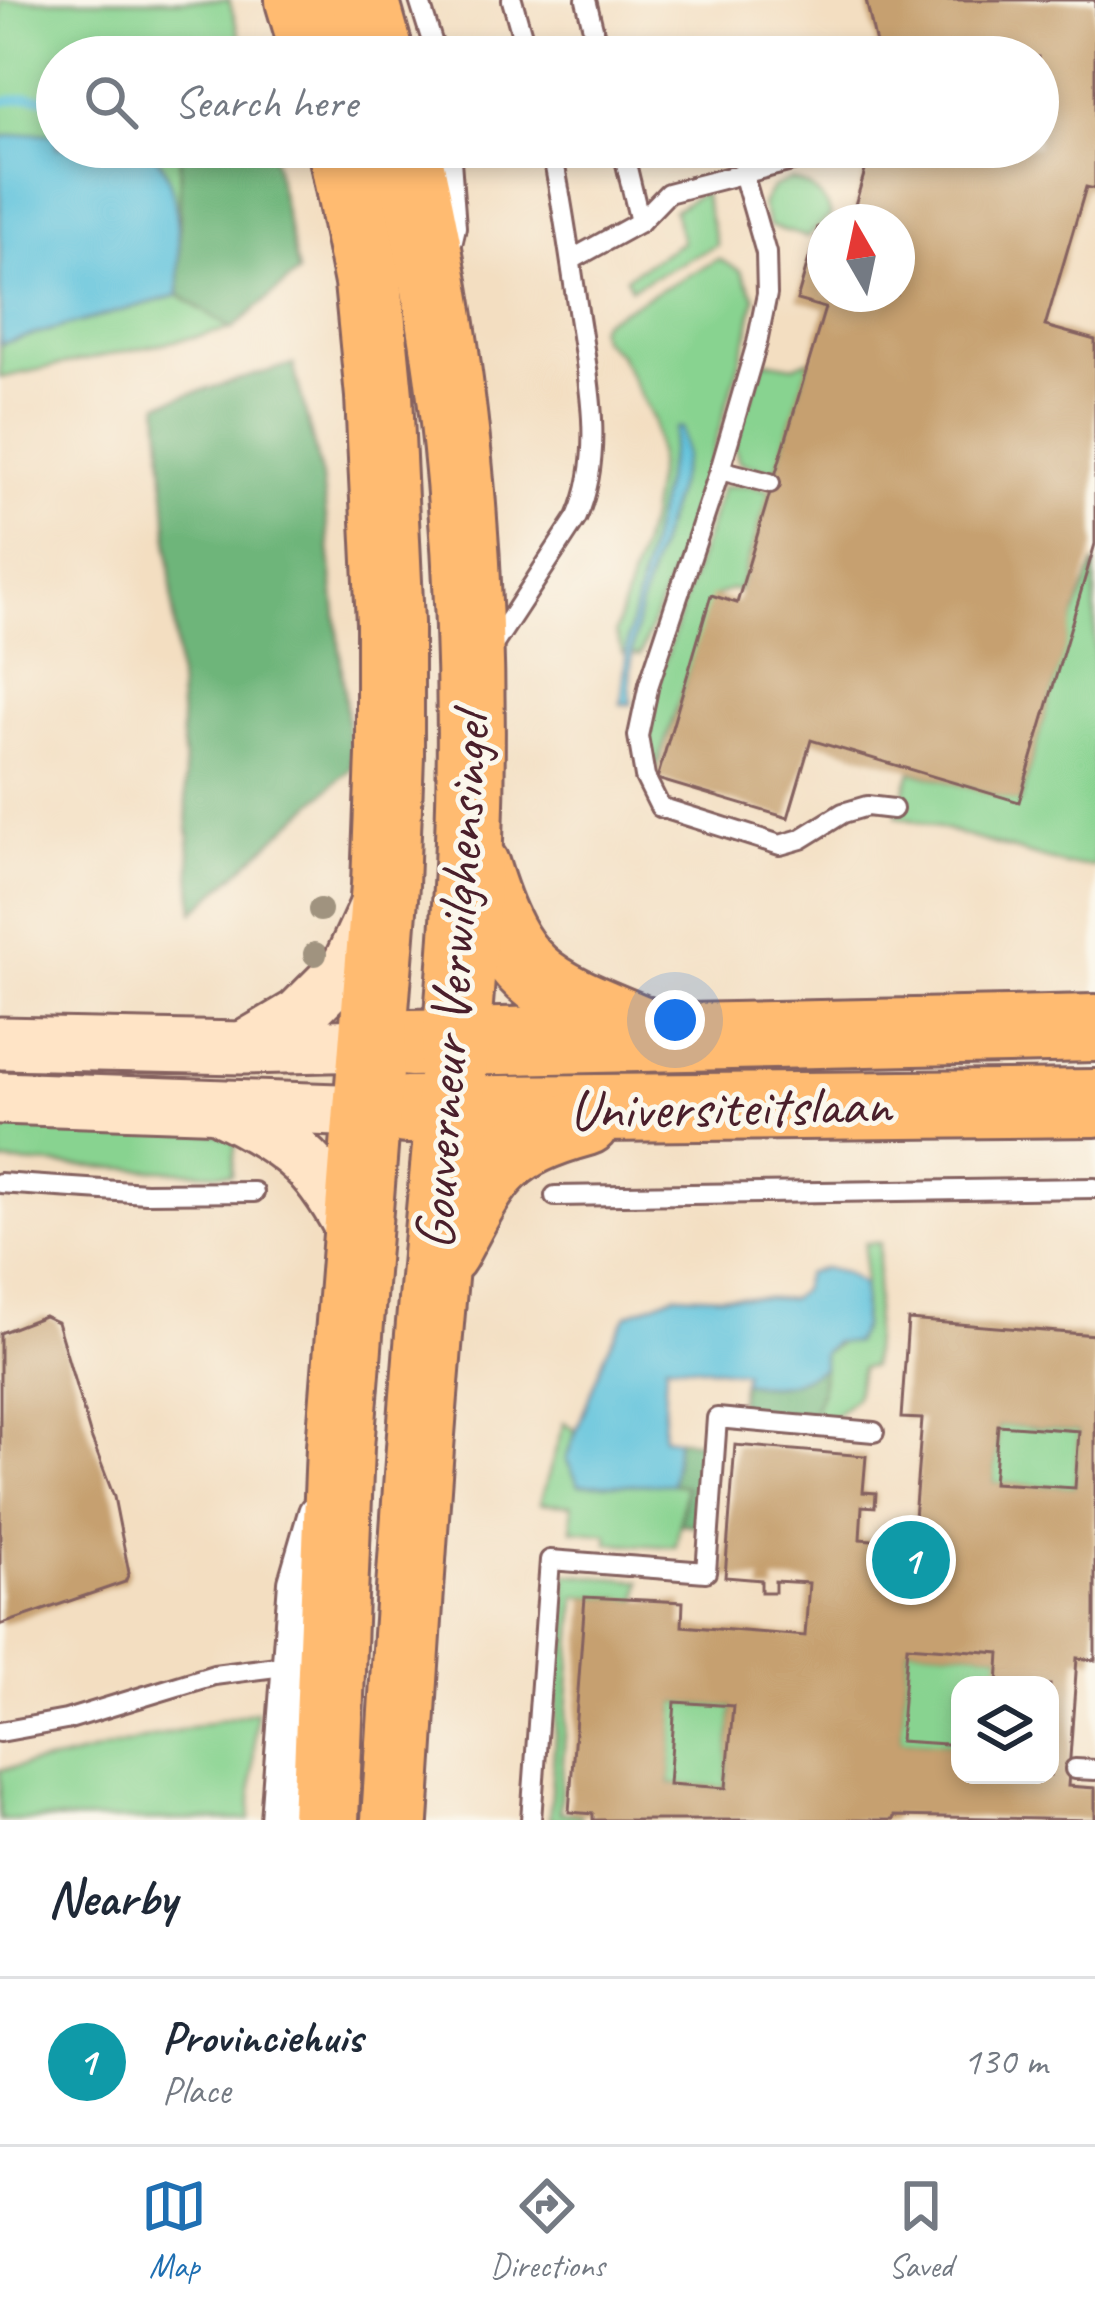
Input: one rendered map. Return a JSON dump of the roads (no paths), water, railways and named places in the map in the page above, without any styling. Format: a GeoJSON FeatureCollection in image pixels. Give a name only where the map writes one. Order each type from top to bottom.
{"type":"FeatureCollection","features":[{"type":"Feature","properties":{"kind":"highway"},"geometry":{"type":"LineString","coordinates":[[298,0],[309,36]]}},
{"type":"Feature","properties":{"kind":"highway"},"geometry":{"type":"LineString","coordinates":[[365,0],[375,36]]}},
{"type":"Feature","properties":{"kind":"highway","name":"Gouverneur Verwilghensingel"},"geometry":{"type":"LineString","coordinates":[[325,1820],[340,1448],[385,885],[390,622],[379,396],[368,282],[345,168]]}},
{"type":"Feature","properties":{"kind":"highway","name":"Gouverneur Verwilghensingel"},"geometry":{"type":"LineString","coordinates":[[395,1820],[469,844],[471,681],[467,531],[437,297],[410,168]]}},
{"type":"Feature","properties":{"kind":"highway"},"geometry":{"type":"LineString","coordinates":[[469,844],[488,908],[507,949],[541,983],[660,1037]]}},
{"type":"Feature","properties":{"kind":"highway","name":"Universiteitslaan"},"geometry":{"type":"LineString","coordinates":[[370,1045],[1095,1028]]}},
{"type":"Feature","properties":{"kind":"highway","name":"Universiteitslaan"},"geometry":{"type":"LineString","coordinates":[[366,1111],[1095,1103]]}},
{"type":"Feature","properties":{"kind":"highway"},"geometry":{"type":"LineString","coordinates":[[434,1271],[488,1176],[512,1150],[541,1134],[637,1109]]}},
{"type":"Feature","properties":{"kind":"main road"},"geometry":{"type":"LineString","coordinates":[[243,1048],[299,1015],[348,966],[385,885]]}},
{"type":"Feature","properties":{"kind":"main road"},"geometry":{"type":"LineString","coordinates":[[0,1043],[243,1048],[370,1045]]}},
{"type":"Feature","properties":{"kind":"main road"},"geometry":{"type":"LineString","coordinates":[[0,1098],[366,1111]]}},
{"type":"Feature","properties":{"kind":"main road"},"geometry":{"type":"LineString","coordinates":[[220,1108],[277,1136],[323,1178],[356,1238]]}},
{"type":"Feature","properties":{"kind":"street","name":"Gouverneur Verwilghensingel"},"geometry":{"type":"LineString","coordinates":[[279,1820],[297,1582],[340,1448]]}},
{"type":"Feature","properties":{"kind":"lane"},"geometry":{"type":"LineString","coordinates":[[419,0],[430,36]]}},
{"type":"Feature","properties":{"kind":"lane"},"geometry":{"type":"LineString","coordinates":[[512,0],[522,36]]}},
{"type":"Feature","properties":{"kind":"lane"},"geometry":{"type":"LineString","coordinates":[[586,0],[595,36]]}},
{"type":"Feature","properties":{"kind":"lane"},"geometry":{"type":"LineString","coordinates":[[437,297],[456,226],[452,168]]}},
{"type":"Feature","properties":{"kind":"lane"},"geometry":{"type":"LineString","coordinates":[[471,681],[514,610],[559,550],[587,494],[592,428],[572,260],[555,168]]}},
{"type":"Feature","properties":{"kind":"lane"},"geometry":{"type":"LineString","coordinates":[[627,168],[640,222]]}},
{"type":"Feature","properties":{"kind":"lane"},"geometry":{"type":"LineString","coordinates":[[572,260],[640,222],[668,193],[763,168]]}},
{"type":"Feature","properties":{"kind":"lane"},"geometry":{"type":"LineString","coordinates":[[743,173],[766,253],[767,294],[720,470],[649,684],[638,736],[645,777],[661,807],[779,845],[801,839],[843,813],[867,806],[893,809]]}},
{"type":"Feature","properties":{"kind":"lane"},"geometry":{"type":"LineString","coordinates":[[720,470],[770,483]]}},
{"type":"Feature","properties":{"kind":"lane"},"geometry":{"type":"LineString","coordinates":[[0,1183],[146,1193],[254,1192]]}},
{"type":"Feature","properties":{"kind":"lane","name":"Universiteitslaan"},"geometry":{"type":"LineString","coordinates":[[555,1196],[1095,1188]]}},
{"type":"Feature","properties":{"kind":"lane"},"geometry":{"type":"LineString","coordinates":[[531,1820],[550,1560],[706,1572],[717,1418],[874,1432]]}},
{"type":"Feature","properties":{"kind":"lane"},"geometry":{"type":"LineString","coordinates":[[0,1732],[66,1720],[214,1675],[292,1665]]}},
{"type":"Feature","properties":{"kind":"water"},"geometry":{"type":"Polygon","coordinates":[[[36,133],[36,168],[164,168],[176,213],[179,295],[0,344],[0,137],[36,133]]]}},
{"type":"Feature","properties":{"kind":"water"},"geometry":{"type":"Polygon","coordinates":[[[676,428],[682,428],[685,455],[640,610],[631,704],[621,704],[628,637],[676,428]]]}},
{"type":"Feature","properties":{"kind":"water"},"geometry":{"type":"Polygon","coordinates":[[[823,1268],[845,1273],[863,1285],[862,1327],[854,1343],[834,1342],[823,1353],[823,1368],[775,1385],[742,1382],[744,1372],[666,1363],[663,1437],[677,1439],[672,1484],[579,1485],[566,1459],[606,1352],[627,1315],[676,1294],[791,1299],[801,1290],[806,1274],[823,1268]]]}},
{"type":"Feature","properties":{"kind":"waterway"},"geometry":{"type":"LineString","coordinates":[[0,102],[36,98]]}},
{"type":"Feature","properties":{"kind":"place","name":"Provinciehuis"},"geometry":{"type":"Point","coordinates":[911,1560]}}]}
